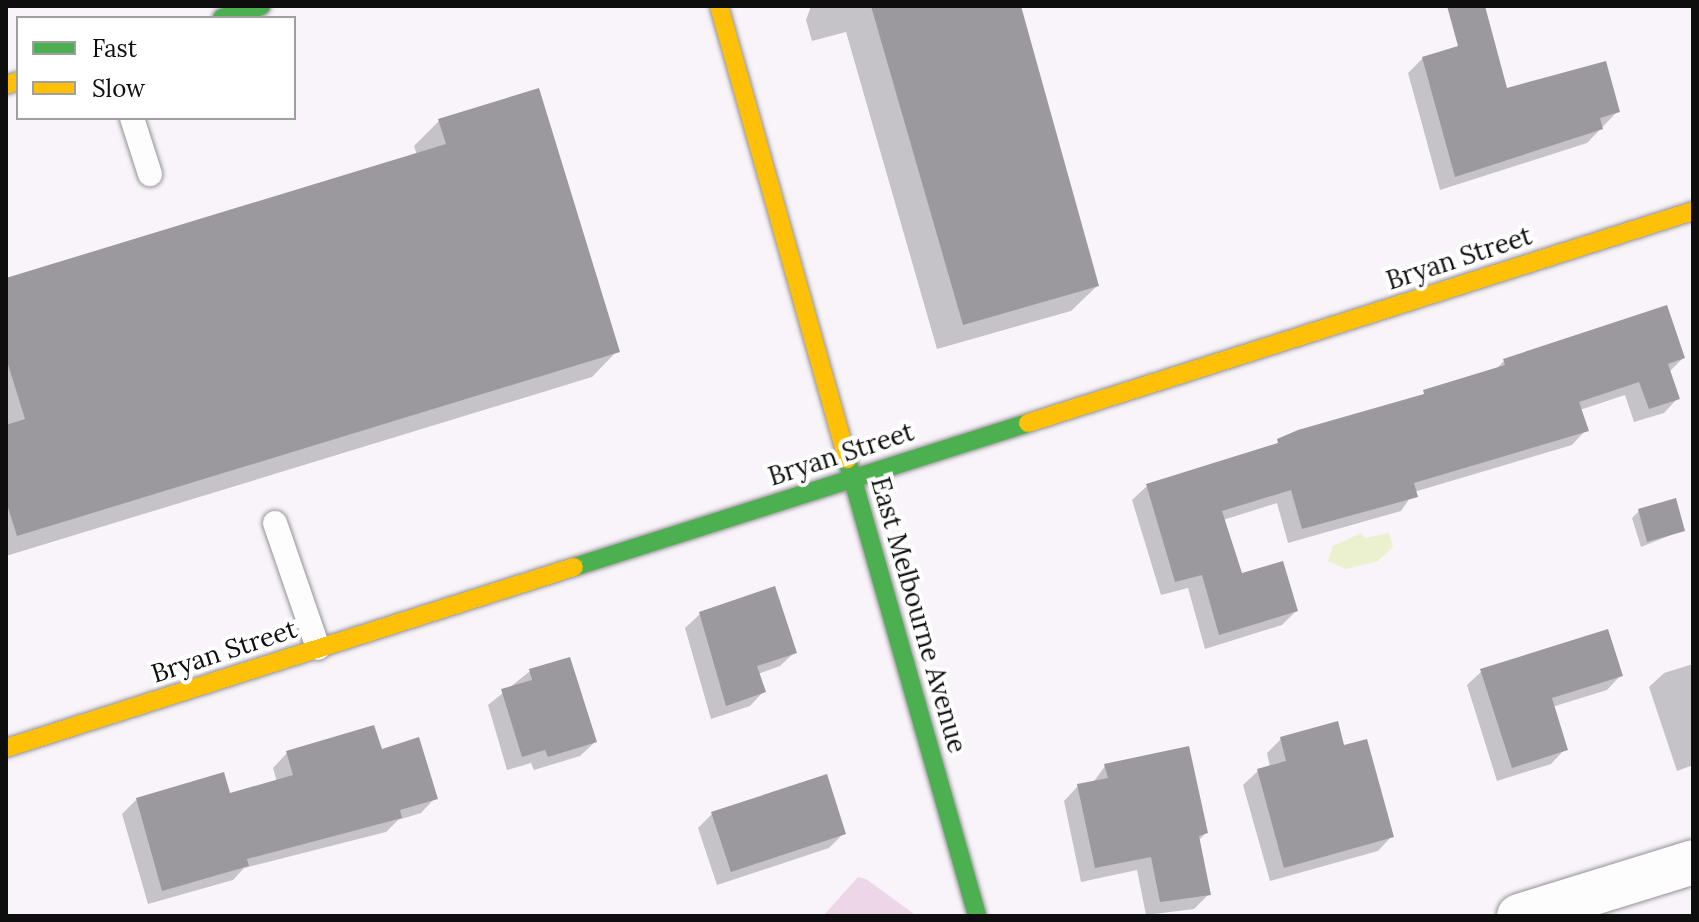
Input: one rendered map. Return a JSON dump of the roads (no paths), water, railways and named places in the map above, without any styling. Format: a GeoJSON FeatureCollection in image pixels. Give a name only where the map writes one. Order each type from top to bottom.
{"type":"FeatureCollection","features":[{"type":"Feature","properties":{"kind":"street"},"geometry":{"type":"LineString","coordinates":[[228,16],[261,6]]}},
{"type":"Feature","properties":{"kind":"street","name":"East Melbourne Avenue"},"geometry":{"type":"LineString","coordinates":[[719,6],[977,916]]}},
{"type":"Feature","properties":{"kind":"street","name":"Bryan Street"},"geometry":{"type":"LineString","coordinates":[[6,748],[1693,211]]}},
{"type":"Feature","properties":{"kind":"street"},"geometry":{"type":"LineString","coordinates":[[1519,916],[1693,862]]}},
{"type":"Feature","properties":{"kind":"lane"},"geometry":{"type":"LineString","coordinates":[[133,120],[150,174]]}},
{"type":"Feature","properties":{"kind":"lane"},"geometry":{"type":"LineString","coordinates":[[275,523],[318,648]]}}]}
